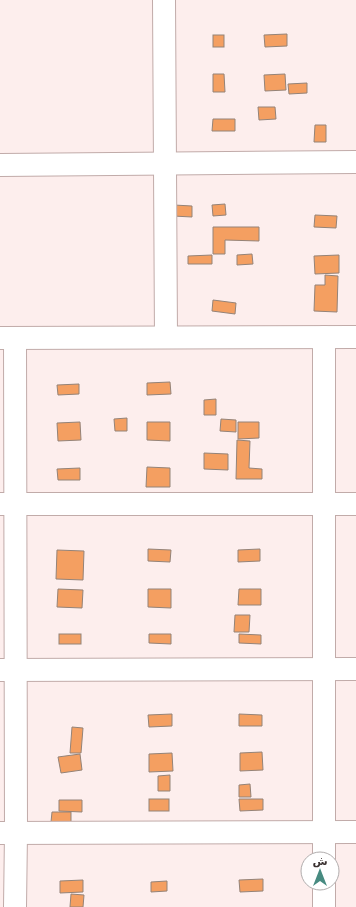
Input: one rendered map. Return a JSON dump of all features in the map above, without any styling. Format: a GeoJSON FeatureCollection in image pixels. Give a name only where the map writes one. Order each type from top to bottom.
{"type":"FeatureCollection","features":[{"type":"Feature","properties":{"kind":"street"},"geometry":{"type":"LineString","coordinates":[[164,0],[166,337]]}},
{"type":"Feature","properties":{"kind":"street"},"geometry":{"type":"LineString","coordinates":[[0,165],[356,162]]}},
{"type":"Feature","properties":{"kind":"street"},"geometry":{"type":"LineString","coordinates":[[324,337],[324,851]]}},
{"type":"Feature","properties":{"kind":"street"},"geometry":{"type":"LineString","coordinates":[[15,907],[8,833],[7,338],[356,337]]}},
{"type":"Feature","properties":{"kind":"street"},"geometry":{"type":"LineString","coordinates":[[8,504],[356,504]]}},
{"type":"Feature","properties":{"kind":"street"},"geometry":{"type":"LineString","coordinates":[[8,670],[356,669]]}},
{"type":"Feature","properties":{"kind":"street"},"geometry":{"type":"LineString","coordinates":[[8,833],[356,832]]}},
{"type":"Feature","properties":{"kind":"street"},"geometry":{"type":"LineString","coordinates":[[324,891],[324,907]]}},
{"type":"Feature","properties":{"kind":"building"},"geometry":{"type":"Polygon","coordinates":[[[287,34],[287,46],[265,47],[264,35],[287,34]]]}},
{"type":"Feature","properties":{"kind":"building"},"geometry":{"type":"Polygon","coordinates":[[[213,35],[224,35],[224,47],[213,47],[213,35]]]}},
{"type":"Feature","properties":{"kind":"building"},"geometry":{"type":"Polygon","coordinates":[[[213,74],[224,74],[225,92],[213,92],[213,74]]]}},
{"type":"Feature","properties":{"kind":"building"},"geometry":{"type":"Polygon","coordinates":[[[285,74],[286,90],[265,91],[264,75],[285,74]]]}},
{"type":"Feature","properties":{"kind":"building"},"geometry":{"type":"Polygon","coordinates":[[[307,83],[307,93],[289,94],[288,84],[307,83]]]}},
{"type":"Feature","properties":{"kind":"building"},"geometry":{"type":"Polygon","coordinates":[[[258,107],[275,107],[276,119],[259,120],[258,107]]]}},
{"type":"Feature","properties":{"kind":"building"},"geometry":{"type":"Polygon","coordinates":[[[213,119],[235,119],[235,131],[212,131],[213,119]]]}},
{"type":"Feature","properties":{"kind":"building"},"geometry":{"type":"Polygon","coordinates":[[[315,125],[326,125],[326,142],[314,142],[315,125]]]}},
{"type":"Feature","properties":{"kind":"building"},"geometry":{"type":"Polygon","coordinates":[[[225,204],[226,215],[213,216],[212,205],[225,204]]]}},
{"type":"Feature","properties":{"kind":"building"},"geometry":{"type":"Polygon","coordinates":[[[174,205],[192,206],[192,217],[173,216],[174,205]]]}},
{"type":"Feature","properties":{"kind":"building"},"geometry":{"type":"Polygon","coordinates":[[[315,215],[337,216],[336,228],[314,227],[315,215]]]}},
{"type":"Feature","properties":{"kind":"building"},"geometry":{"type":"Polygon","coordinates":[[[213,227],[259,227],[259,241],[225,240],[225,254],[213,254],[213,227]]]}},
{"type":"Feature","properties":{"kind":"building"},"geometry":{"type":"Polygon","coordinates":[[[252,254],[253,264],[237,265],[237,255],[252,254]]]}},
{"type":"Feature","properties":{"kind":"building"},"geometry":{"type":"Polygon","coordinates":[[[212,255],[212,264],[188,264],[188,256],[212,255]]]}},
{"type":"Feature","properties":{"kind":"building"},"geometry":{"type":"Polygon","coordinates":[[[339,255],[339,273],[315,274],[314,256],[339,255]]]}},
{"type":"Feature","properties":{"kind":"building"},"geometry":{"type":"Polygon","coordinates":[[[325,275],[338,276],[337,312],[314,311],[315,285],[325,285],[325,275]]]}},
{"type":"Feature","properties":{"kind":"building"},"geometry":{"type":"Polygon","coordinates":[[[213,300],[236,303],[235,314],[212,311],[213,300]]]}},
{"type":"Feature","properties":{"kind":"building"},"geometry":{"type":"Polygon","coordinates":[[[170,382],[171,394],[147,395],[147,383],[170,382]]]}},
{"type":"Feature","properties":{"kind":"building"},"geometry":{"type":"Polygon","coordinates":[[[79,384],[79,394],[58,395],[57,385],[79,384]]]}},
{"type":"Feature","properties":{"kind":"building"},"geometry":{"type":"Polygon","coordinates":[[[216,399],[216,415],[204,415],[204,400],[216,399]]]}},
{"type":"Feature","properties":{"kind":"building"},"geometry":{"type":"Polygon","coordinates":[[[127,418],[127,431],[115,431],[114,419],[127,418]]]}},
{"type":"Feature","properties":{"kind":"building"},"geometry":{"type":"Polygon","coordinates":[[[221,419],[236,420],[236,432],[220,431],[221,419]]]}},
{"type":"Feature","properties":{"kind":"building"},"geometry":{"type":"Polygon","coordinates":[[[80,422],[81,440],[58,441],[57,423],[80,422]]]}},
{"type":"Feature","properties":{"kind":"building"},"geometry":{"type":"Polygon","coordinates":[[[147,422],[170,422],[170,441],[147,440],[147,422]]]}},
{"type":"Feature","properties":{"kind":"building"},"geometry":{"type":"Polygon","coordinates":[[[238,422],[259,422],[259,438],[238,439],[238,422]]]}},
{"type":"Feature","properties":{"kind":"building"},"geometry":{"type":"Polygon","coordinates":[[[237,440],[250,441],[249,468],[262,469],[262,479],[236,479],[237,440]]]}},
{"type":"Feature","properties":{"kind":"building"},"geometry":{"type":"Polygon","coordinates":[[[204,453],[228,454],[228,470],[204,469],[204,453]]]}},
{"type":"Feature","properties":{"kind":"building"},"geometry":{"type":"Polygon","coordinates":[[[147,467],[170,468],[170,487],[146,487],[147,467]]]}},
{"type":"Feature","properties":{"kind":"building"},"geometry":{"type":"Polygon","coordinates":[[[80,468],[80,480],[58,480],[57,469],[80,468]]]}},
{"type":"Feature","properties":{"kind":"building"},"geometry":{"type":"Polygon","coordinates":[[[148,549],[171,550],[170,562],[148,561],[148,549]]]}},
{"type":"Feature","properties":{"kind":"building"},"geometry":{"type":"Polygon","coordinates":[[[260,549],[260,561],[238,562],[238,550],[260,549]]]}},
{"type":"Feature","properties":{"kind":"building"},"geometry":{"type":"Polygon","coordinates":[[[57,550],[84,551],[83,580],[56,579],[57,550]]]}},
{"type":"Feature","properties":{"kind":"building"},"geometry":{"type":"Polygon","coordinates":[[[58,589],[83,590],[82,608],[57,607],[58,589]]]}},
{"type":"Feature","properties":{"kind":"building"},"geometry":{"type":"Polygon","coordinates":[[[148,589],[171,589],[171,608],[148,607],[148,589]]]}},
{"type":"Feature","properties":{"kind":"building"},"geometry":{"type":"Polygon","coordinates":[[[239,589],[261,589],[261,605],[238,605],[239,589]]]}},
{"type":"Feature","properties":{"kind":"building"},"geometry":{"type":"Polygon","coordinates":[[[235,615],[250,615],[249,632],[234,632],[235,615]]]}},
{"type":"Feature","properties":{"kind":"building"},"geometry":{"type":"Polygon","coordinates":[[[59,634],[81,634],[81,644],[59,644],[59,634]]]}},
{"type":"Feature","properties":{"kind":"building"},"geometry":{"type":"Polygon","coordinates":[[[149,634],[171,634],[171,644],[149,643],[149,634]]]}},
{"type":"Feature","properties":{"kind":"building"},"geometry":{"type":"Polygon","coordinates":[[[239,634],[261,635],[261,644],[239,643],[239,634]]]}},
{"type":"Feature","properties":{"kind":"building"},"geometry":{"type":"Polygon","coordinates":[[[172,714],[172,726],[149,727],[148,715],[172,714]]]}},
{"type":"Feature","properties":{"kind":"building"},"geometry":{"type":"Polygon","coordinates":[[[239,714],[262,715],[262,726],[239,726],[239,714]]]}},
{"type":"Feature","properties":{"kind":"building"},"geometry":{"type":"Polygon","coordinates":[[[72,727],[83,728],[81,753],[70,753],[72,727]]]}},
{"type":"Feature","properties":{"kind":"building"},"geometry":{"type":"Polygon","coordinates":[[[262,752],[263,770],[240,771],[240,753],[262,752]]]}},
{"type":"Feature","properties":{"kind":"building"},"geometry":{"type":"Polygon","coordinates":[[[172,753],[173,771],[149,772],[149,754],[172,753]]]}},
{"type":"Feature","properties":{"kind":"building"},"geometry":{"type":"Polygon","coordinates":[[[80,754],[82,770],[61,773],[58,757],[80,754]]]}},
{"type":"Feature","properties":{"kind":"building"},"geometry":{"type":"Polygon","coordinates":[[[170,775],[170,791],[158,791],[158,776],[170,775]]]}},
{"type":"Feature","properties":{"kind":"building"},"geometry":{"type":"Polygon","coordinates":[[[250,784],[251,797],[239,797],[239,785],[250,784]]]}},
{"type":"Feature","properties":{"kind":"building"},"geometry":{"type":"Polygon","coordinates":[[[149,799],[169,799],[169,811],[149,811],[149,799]]]}},
{"type":"Feature","properties":{"kind":"building"},"geometry":{"type":"Polygon","coordinates":[[[239,799],[263,799],[263,810],[240,811],[239,799]]]}},
{"type":"Feature","properties":{"kind":"building"},"geometry":{"type":"Polygon","coordinates":[[[59,800],[82,800],[82,812],[59,811],[59,800]]]}},
{"type":"Feature","properties":{"kind":"building"},"geometry":{"type":"Polygon","coordinates":[[[52,812],[71,812],[71,823],[51,822],[52,812]]]}},
{"type":"Feature","properties":{"kind":"building"},"geometry":{"type":"Polygon","coordinates":[[[263,879],[263,891],[240,892],[239,880],[263,879]]]}},
{"type":"Feature","properties":{"kind":"building"},"geometry":{"type":"Polygon","coordinates":[[[83,880],[83,892],[60,893],[60,881],[83,880]]]}},
{"type":"Feature","properties":{"kind":"building"},"geometry":{"type":"Polygon","coordinates":[[[167,881],[167,891],[151,892],[151,882],[167,881]]]}},
{"type":"Feature","properties":{"kind":"building"},"geometry":{"type":"Polygon","coordinates":[[[71,894],[84,895],[83,907],[70,907],[71,894]]]}}]}
